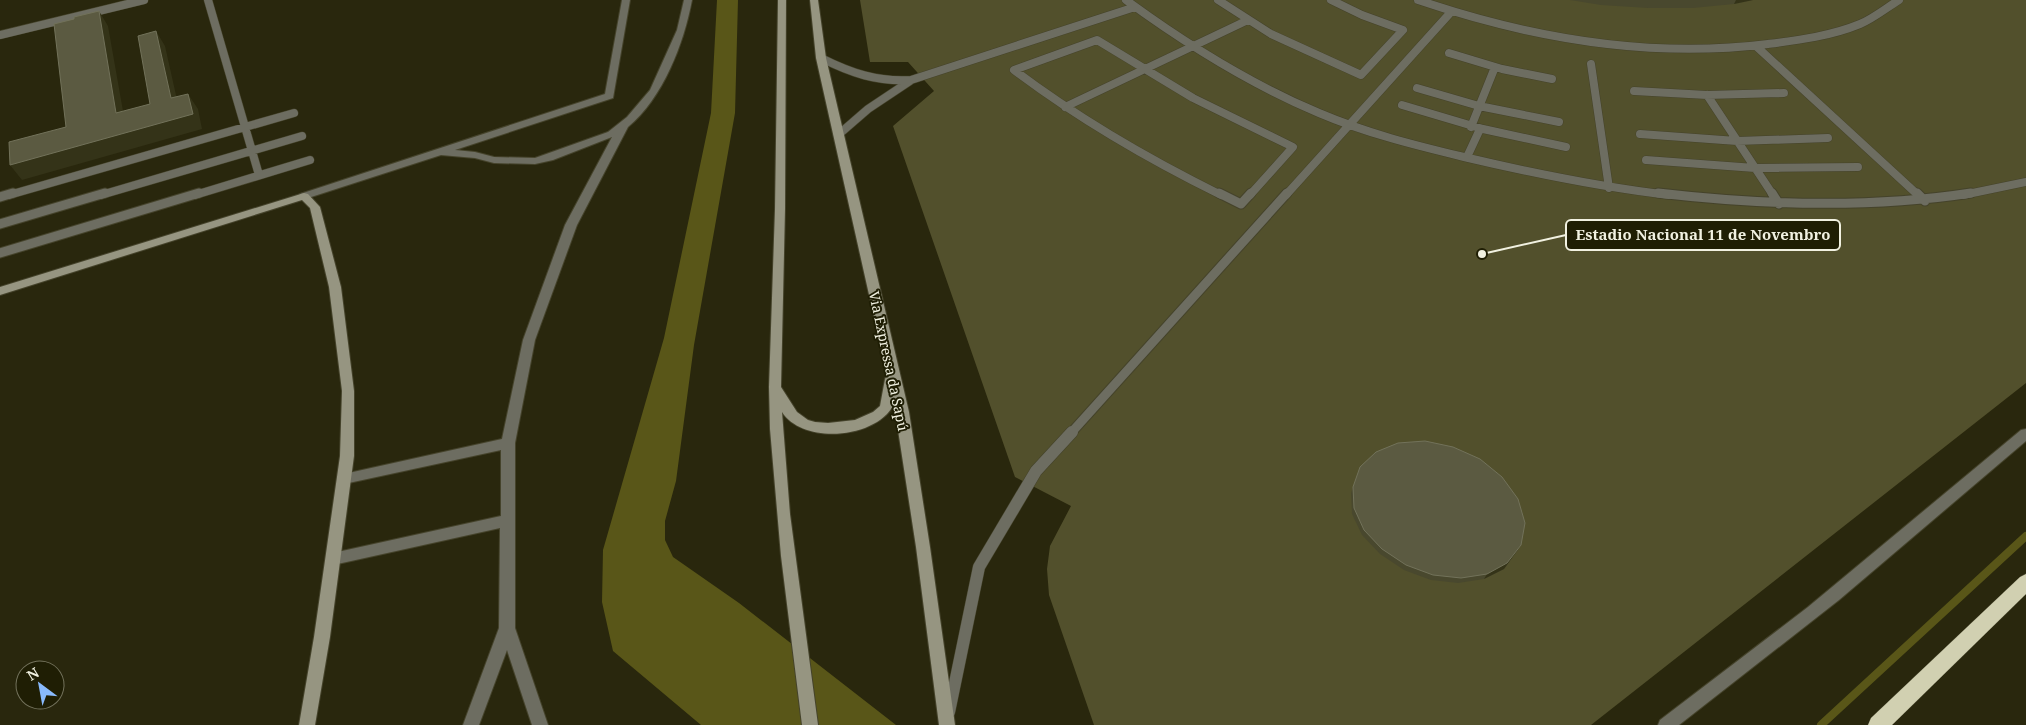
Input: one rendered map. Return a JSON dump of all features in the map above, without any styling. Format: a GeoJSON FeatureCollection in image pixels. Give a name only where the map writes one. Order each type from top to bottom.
{"type":"FeatureCollection","features":[{"type":"Feature","properties":{"kind":"highway"},"geometry":{"type":"LineString","coordinates":[[1878,725],[2026,582]]}},
{"type":"Feature","properties":{"kind":"main road"},"geometry":{"type":"LineString","coordinates":[[782,0],[775,387],[778,472],[810,725]]}},
{"type":"Feature","properties":{"kind":"main road","name":"Via Expressa da Sapú"},"geometry":{"type":"LineString","coordinates":[[814,0],[821,58],[902,412],[924,547],[947,722]]}},
{"type":"Feature","properties":{"kind":"main road"},"geometry":{"type":"LineString","coordinates":[[0,291],[304,196],[315,207],[336,287],[341,323],[348,391],[347,456],[307,725]]}},
{"type":"Feature","properties":{"kind":"main road"},"geometry":{"type":"LineString","coordinates":[[775,387],[796,419],[813,426],[832,429],[854,425],[873,418],[884,409],[890,398],[892,364]]}},
{"type":"Feature","properties":{"kind":"street"},"geometry":{"type":"LineString","coordinates":[[304,196],[610,96],[626,0]]}},
{"type":"Feature","properties":{"kind":"street"},"geometry":{"type":"LineString","coordinates":[[540,725],[507,628],[508,443],[529,340],[571,225],[623,127],[654,91],[682,30],[688,0]]}},
{"type":"Feature","properties":{"kind":"street"},"geometry":{"type":"LineString","coordinates":[[440,152],[475,155],[494,160],[535,161],[549,158],[623,127]]}},
{"type":"Feature","properties":{"kind":"street"},"geometry":{"type":"LineString","coordinates":[[1666,725],[1835,594],[1967,481],[2026,434]]}},
{"type":"Feature","properties":{"kind":"street"},"geometry":{"type":"LineString","coordinates":[[344,479],[508,443]]}},
{"type":"Feature","properties":{"kind":"street"},"geometry":{"type":"LineString","coordinates":[[333,559],[508,520]]}},
{"type":"Feature","properties":{"kind":"street"},"geometry":{"type":"LineString","coordinates":[[470,725],[507,628]]}},
{"type":"Feature","properties":{"kind":"lane"},"geometry":{"type":"LineString","coordinates":[[0,35],[144,0]]}},
{"type":"Feature","properties":{"kind":"lane"},"geometry":{"type":"LineString","coordinates":[[208,0],[259,176]]}},
{"type":"Feature","properties":{"kind":"lane"},"geometry":{"type":"LineString","coordinates":[[1126,0],[1192,47],[1264,87],[1349,126],[1467,158],[1536,174],[1609,188],[1696,199],[1779,204],[1925,201],[1988,192],[2026,182]]}},
{"type":"Feature","properties":{"kind":"lane"},"geometry":{"type":"LineString","coordinates":[[1218,0],[1248,20],[1300,48],[1361,75],[1402,30],[1362,15],[1331,0]]}},
{"type":"Feature","properties":{"kind":"lane"},"geometry":{"type":"LineString","coordinates":[[1418,0],[1451,12],[1519,30],[1605,44],[1681,50],[1757,47],[1819,37],[1869,20],[1899,0]]}},
{"type":"Feature","properties":{"kind":"lane"},"geometry":{"type":"LineString","coordinates":[[821,58],[861,77],[894,81],[911,80],[1135,7]]}},
{"type":"Feature","properties":{"kind":"lane"},"geometry":{"type":"LineString","coordinates":[[947,722],[979,566],[1036,471],[1451,12]]}},
{"type":"Feature","properties":{"kind":"lane"},"geometry":{"type":"LineString","coordinates":[[1064,107],[1248,20]]}},
{"type":"Feature","properties":{"kind":"lane"},"geometry":{"type":"LineString","coordinates":[[1097,40],[1141,70],[1237,122],[1293,147],[1241,204],[1173,172],[1111,137],[1064,107],[1014,70],[1097,40]]}},
{"type":"Feature","properties":{"kind":"lane"},"geometry":{"type":"LineString","coordinates":[[1757,47],[1925,201]]}},
{"type":"Feature","properties":{"kind":"lane"},"geometry":{"type":"LineString","coordinates":[[1449,53],[1495,67],[1552,79]]}},
{"type":"Feature","properties":{"kind":"lane"},"geometry":{"type":"LineString","coordinates":[[1591,64],[1609,188]]}},
{"type":"Feature","properties":{"kind":"lane"},"geometry":{"type":"LineString","coordinates":[[1467,158],[1479,106],[1495,67]]}},
{"type":"Feature","properties":{"kind":"lane"},"geometry":{"type":"LineString","coordinates":[[838,135],[868,109],[911,80]]}},
{"type":"Feature","properties":{"kind":"lane"},"geometry":{"type":"LineString","coordinates":[[1417,88],[1479,106],[1559,122]]}},
{"type":"Feature","properties":{"kind":"lane"},"geometry":{"type":"LineString","coordinates":[[1634,91],[1707,95],[1784,93]]}},
{"type":"Feature","properties":{"kind":"lane"},"geometry":{"type":"LineString","coordinates":[[1707,95],[1779,204]]}},
{"type":"Feature","properties":{"kind":"lane"},"geometry":{"type":"LineString","coordinates":[[1402,105],[1437,118],[1475,128],[1566,147]]}},
{"type":"Feature","properties":{"kind":"lane"},"geometry":{"type":"LineString","coordinates":[[0,197],[294,114]]}},
{"type":"Feature","properties":{"kind":"lane"},"geometry":{"type":"LineString","coordinates":[[1640,134],[1737,141],[1828,138]]}},
{"type":"Feature","properties":{"kind":"lane"},"geometry":{"type":"LineString","coordinates":[[0,224],[302,136]]}},
{"type":"Feature","properties":{"kind":"lane"},"geometry":{"type":"LineString","coordinates":[[0,252],[310,160]]}},
{"type":"Feature","properties":{"kind":"lane"},"geometry":{"type":"LineString","coordinates":[[1646,160],[1755,168],[1858,166]]}},
{"type":"Feature","properties":{"kind":"shaded area"},"geometry":{"type":"Polygon","coordinates":[[[717,0],[738,0],[735,113],[694,345],[676,481],[665,521],[665,540],[673,557],[739,603],[896,725],[701,725],[613,651],[602,602],[603,550],[664,338],[711,113],[717,0]]]}},
{"type":"Feature","properties":{"kind":"shaded area"},"geometry":{"type":"Polygon","coordinates":[[[860,0],[2026,0],[2026,383],[1591,725],[1094,725],[1049,595],[1047,569],[1050,546],[1071,506],[1015,477],[893,126],[934,91],[908,62],[870,62],[860,0]]]}},
{"type":"Feature","properties":{"kind":"building"},"geometry":{"type":"Polygon","coordinates":[[[99,11],[116,113],[150,104],[138,36],[156,31],[171,98],[188,94],[193,114],[10,165],[9,142],[66,127],[54,24],[99,11]]]}},
{"type":"Feature","properties":{"kind":"building"},"geometry":{"type":"Polygon","coordinates":[[[1425,441],[1453,447],[1480,459],[1502,477],[1518,499],[1525,523],[1521,545],[1507,563],[1487,574],[1461,578],[1433,575],[1406,565],[1382,549],[1364,530],[1354,508],[1353,487],[1360,467],[1376,452],[1398,443],[1425,441]]]}},
{"type":"Feature","properties":{"kind":"waterway"},"geometry":{"type":"LineString","coordinates":[[1821,725],[2026,536]]}},
{"type":"Feature","properties":{"kind":"place","name":"Estadio Nacional 11 de Novembro"},"geometry":{"type":"Point","coordinates":[1482,254]}}]}
